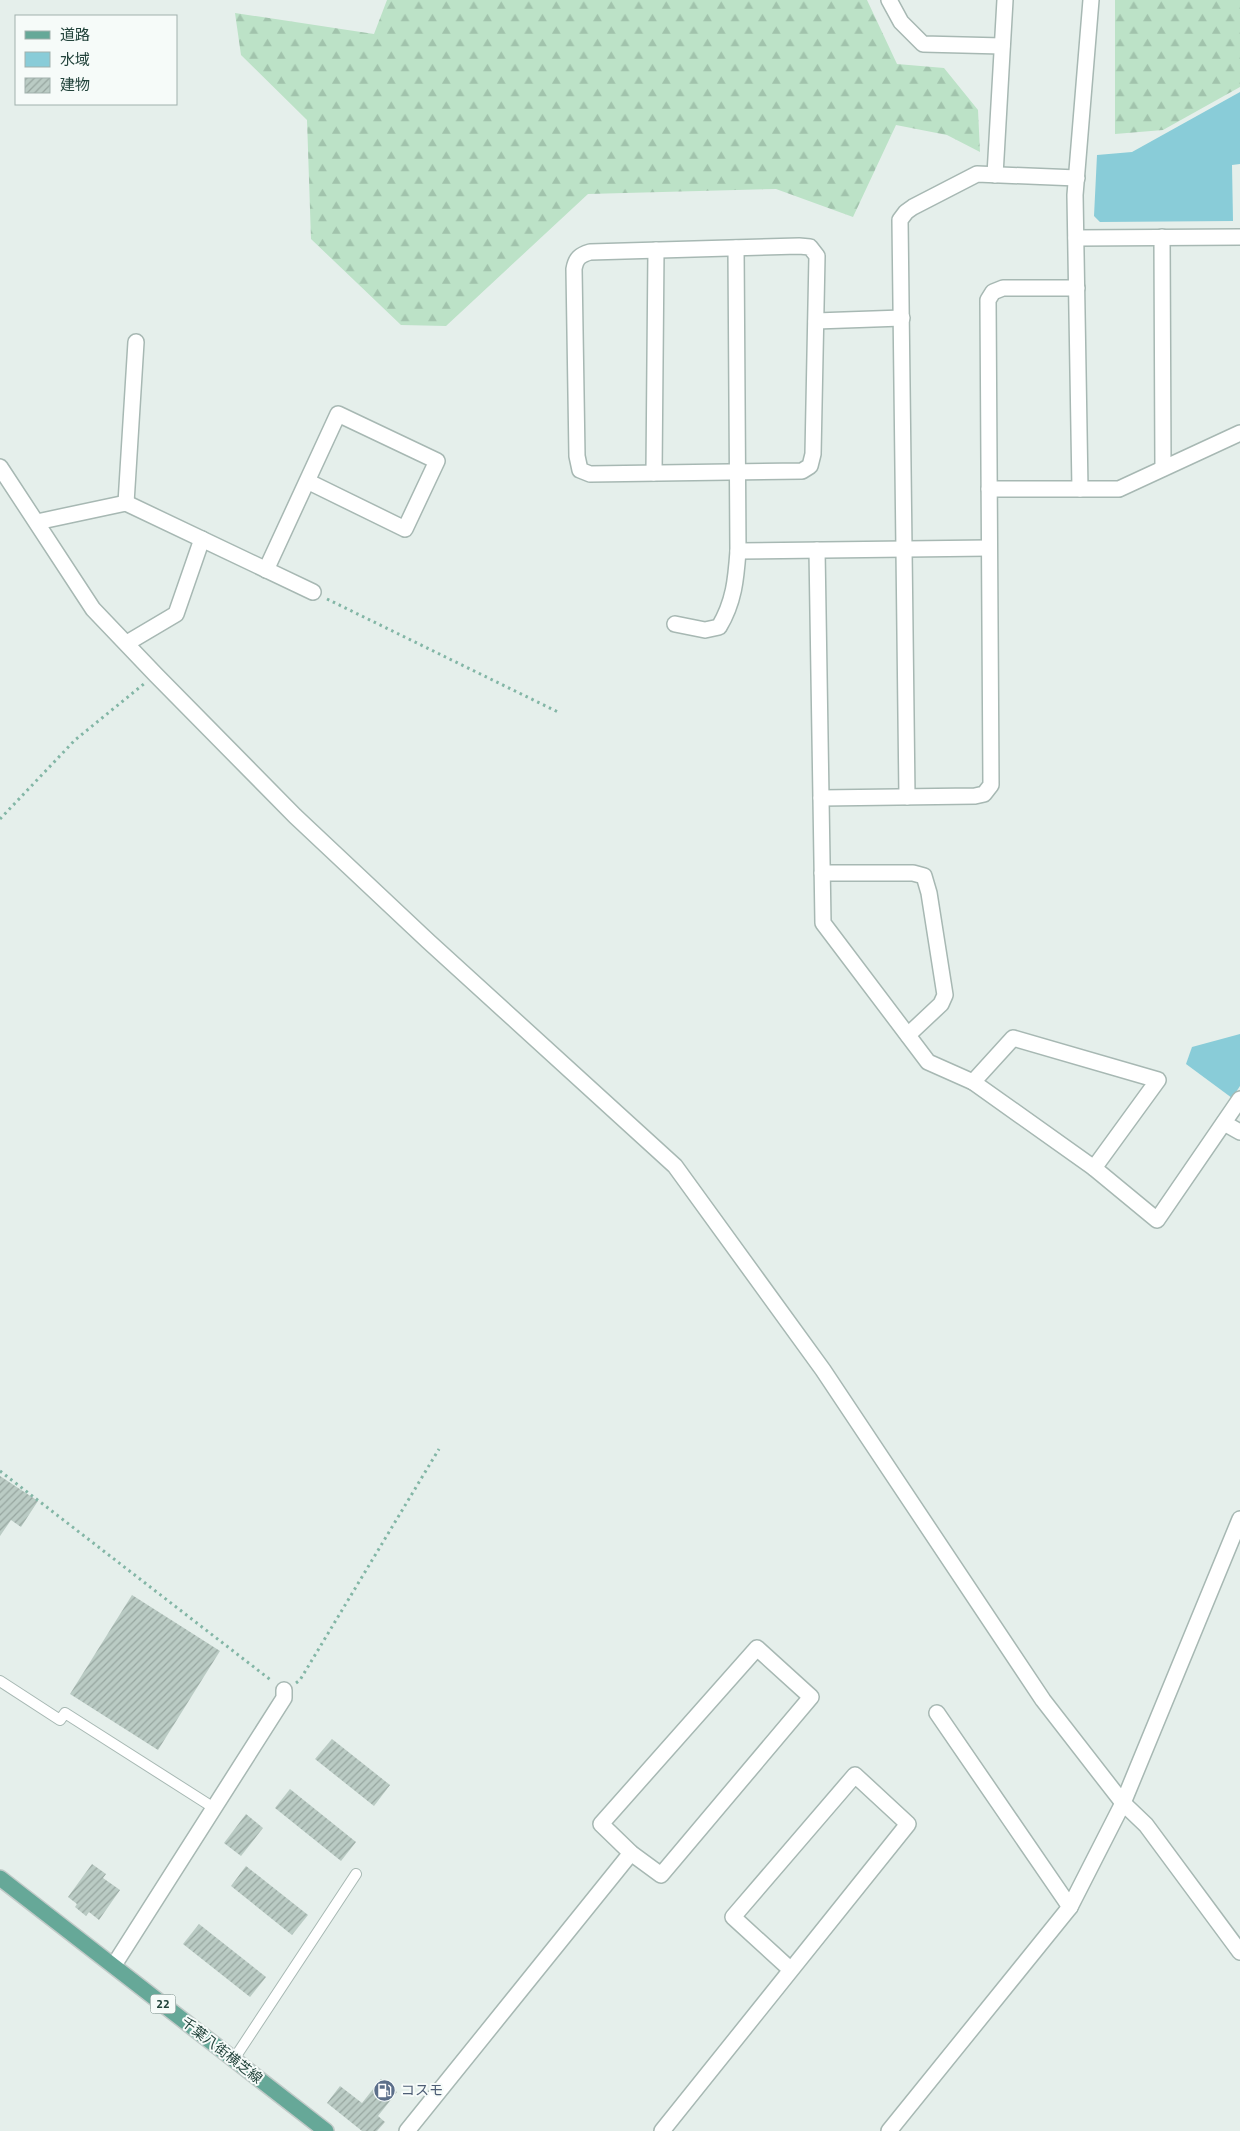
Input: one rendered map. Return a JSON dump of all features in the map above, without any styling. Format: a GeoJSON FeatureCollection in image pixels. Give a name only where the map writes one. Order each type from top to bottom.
{"type":"FeatureCollection","features":[{"type":"Feature","properties":{"kind":"main road","name":"千葉八街横芝線"},"geometry":{"type":"LineString","coordinates":[[0,1878],[326,2131]]}},
{"type":"Feature","properties":{"kind":"street"},"geometry":{"type":"LineString","coordinates":[[889,0],[901,22],[923,44],[1002,46]]}},
{"type":"Feature","properties":{"kind":"street"},"geometry":{"type":"LineString","coordinates":[[994,174],[1005,0]]}},
{"type":"Feature","properties":{"kind":"street"},"geometry":{"type":"LineString","coordinates":[[1080,489],[1076,288],[1077,178],[1090,0]]}},
{"type":"Feature","properties":{"kind":"street"},"geometry":{"type":"LineString","coordinates":[[907,797],[900,220],[906,212],[977,174],[1077,178]]}},
{"type":"Feature","properties":{"kind":"street"},"geometry":{"type":"LineString","coordinates":[[1162,237],[1163,468]]}},
{"type":"Feature","properties":{"kind":"street"},"geometry":{"type":"LineString","coordinates":[[1076,238],[1240,237]]}},
{"type":"Feature","properties":{"kind":"street"},"geometry":{"type":"LineString","coordinates":[[810,247],[817,256],[813,454],[810,466],[802,471],[654,474],[590,474],[580,470],[577,456],[574,269],[576,260],[581,254],[590,252],[656,250],[810,247]]}},
{"type":"Feature","properties":{"kind":"street"},"geometry":{"type":"LineString","coordinates":[[675,624],[705,630],[720,627],[735,591],[738,551],[736,248]]}},
{"type":"Feature","properties":{"kind":"street"},"geometry":{"type":"LineString","coordinates":[[654,474],[656,250]]}},
{"type":"Feature","properties":{"kind":"street"},"geometry":{"type":"LineString","coordinates":[[821,798],[974,796],[984,794],[991,786],[988,300],[993,292],[1003,288],[1076,288]]}},
{"type":"Feature","properties":{"kind":"street"},"geometry":{"type":"LineString","coordinates":[[816,321],[902,318]]}},
{"type":"Feature","properties":{"kind":"street"},"geometry":{"type":"LineString","coordinates":[[126,503],[136,342]]}},
{"type":"Feature","properties":{"kind":"street"},"geometry":{"type":"LineString","coordinates":[[266,570],[338,414],[437,461],[404,528],[307,482]]}},
{"type":"Feature","properties":{"kind":"street"},"geometry":{"type":"LineString","coordinates":[[989,489],[1119,489],[1240,433]]}},
{"type":"Feature","properties":{"kind":"street"},"geometry":{"type":"LineString","coordinates":[[0,467],[93,609],[156,675],[330,849],[428,942],[675,1166],[823,1370],[1043,1700],[1123,1803],[1146,1825],[1240,1952]]}},
{"type":"Feature","properties":{"kind":"street"},"geometry":{"type":"LineString","coordinates":[[37,522],[126,503],[313,592]]}},
{"type":"Feature","properties":{"kind":"street"},"geometry":{"type":"LineString","coordinates":[[127,644],[176,614],[202,539]]}},
{"type":"Feature","properties":{"kind":"street"},"geometry":{"type":"LineString","coordinates":[[738,551],[989,548]]}},
{"type":"Feature","properties":{"kind":"street"},"geometry":{"type":"LineString","coordinates":[[816,550],[823,923],[928,1062],[973,1082],[1094,1168],[1157,1220],[1240,1099]]}},
{"type":"Feature","properties":{"kind":"street"},"geometry":{"type":"LineString","coordinates":[[822,873],[913,873],[924,876],[929,893],[945,995],[940,1004],[908,1035]]}},
{"type":"Feature","properties":{"kind":"street"},"geometry":{"type":"LineString","coordinates":[[973,1082],[1014,1038],[1158,1080],[1094,1168]]}},
{"type":"Feature","properties":{"kind":"street"},"geometry":{"type":"LineString","coordinates":[[1224,1123],[1240,1132]]}},
{"type":"Feature","properties":{"kind":"street"},"geometry":{"type":"LineString","coordinates":[[889,2131],[1070,1907],[1123,1803],[1240,1520]]}},
{"type":"Feature","properties":{"kind":"street"},"geometry":{"type":"LineString","coordinates":[[756,1648],[811,1697],[661,1875],[631,1852],[601,1824],[756,1648]]}},
{"type":"Feature","properties":{"kind":"street"},"geometry":{"type":"LineString","coordinates":[[114,1966],[284,1698],[284,1690]]}},
{"type":"Feature","properties":{"kind":"street"},"geometry":{"type":"LineString","coordinates":[[937,1713],[1070,1907]]}},
{"type":"Feature","properties":{"kind":"street"},"geometry":{"type":"LineString","coordinates":[[662,2131],[908,1824],[855,1775],[732,1917],[791,1970]]}},
{"type":"Feature","properties":{"kind":"street"},"geometry":{"type":"LineString","coordinates":[[408,2131],[631,1852]]}},
{"type":"Feature","properties":{"kind":"lane"},"geometry":{"type":"LineString","coordinates":[[0,1681],[60,1720],[65,1712],[214,1808]]}},
{"type":"Feature","properties":{"kind":"lane"},"geometry":{"type":"LineString","coordinates":[[234,2059],[356,1874]]}},
{"type":"Feature","properties":{"kind":"path"},"geometry":{"type":"LineString","coordinates":[[313,592],[558,712]]}},
{"type":"Feature","properties":{"kind":"path"},"geometry":{"type":"LineString","coordinates":[[0,819],[75,740],[156,675]]}},
{"type":"Feature","properties":{"kind":"path"},"geometry":{"type":"LineString","coordinates":[[0,1471],[284,1690],[300,1680],[440,1449]]}},
{"type":"Feature","properties":{"kind":"green space"},"geometry":{"type":"Polygon","coordinates":[[[387,0],[867,0],[897,64],[944,68],[978,110],[980,152],[947,135],[896,125],[853,217],[776,189],[588,194],[446,326],[401,325],[311,239],[307,120],[241,55],[235,13],[374,34],[387,0]]]}},
{"type":"Feature","properties":{"kind":"green space"},"geometry":{"type":"Polygon","coordinates":[[[1115,0],[1240,0],[1240,87],[1163,130],[1115,134],[1115,0]]]}},
{"type":"Feature","properties":{"kind":"water"},"geometry":{"type":"Polygon","coordinates":[[[1240,92],[1240,164],[1232,165],[1233,221],[1100,222],[1094,216],[1097,155],[1132,152],[1240,92]]]}},
{"type":"Feature","properties":{"kind":"water"},"geometry":{"type":"Polygon","coordinates":[[[1240,1034],[1240,1086],[1232,1098],[1186,1064],[1192,1047],[1240,1034]]]}},
{"type":"Feature","properties":{"kind":"building"},"geometry":{"type":"Polygon","coordinates":[[[0,1476],[38,1501],[21,1527],[11,1520],[0,1536],[0,1476]]]}},
{"type":"Feature","properties":{"kind":"building"},"geometry":{"type":"Polygon","coordinates":[[[132,1595],[220,1651],[158,1750],[70,1694],[132,1595]]]}},
{"type":"Feature","properties":{"kind":"building"},"geometry":{"type":"Polygon","coordinates":[[[332,1739],[390,1785],[374,1806],[315,1759],[332,1739]]]}},
{"type":"Feature","properties":{"kind":"building"},"geometry":{"type":"Polygon","coordinates":[[[290,1789],[356,1842],[341,1861],[275,1808],[290,1789]]]}},
{"type":"Feature","properties":{"kind":"building"},"geometry":{"type":"Polygon","coordinates":[[[246,1814],[263,1828],[241,1856],[224,1843],[246,1814]]]}},
{"type":"Feature","properties":{"kind":"building"},"geometry":{"type":"Polygon","coordinates":[[[92,1864],[106,1874],[103,1878],[120,1890],[99,1920],[89,1912],[86,1916],[75,1907],[77,1904],[68,1897],[92,1864]]]}},
{"type":"Feature","properties":{"kind":"building"},"geometry":{"type":"Polygon","coordinates":[[[246,1866],[308,1915],[292,1935],[231,1886],[246,1866]]]}},
{"type":"Feature","properties":{"kind":"building"},"geometry":{"type":"Polygon","coordinates":[[[199,1924],[266,1977],[250,1997],[183,1944],[199,1924]]]}},
{"type":"Feature","properties":{"kind":"building"},"geometry":{"type":"Polygon","coordinates":[[[381,2079],[397,2092],[378,2116],[385,2122],[377,2131],[362,2131],[327,2103],[340,2086],[362,2103],[381,2079]]]}},
{"type":"Feature","properties":{"kind":"place","name":"コスモ"},"geometry":{"type":"Point","coordinates":[385,2090]}}]}
